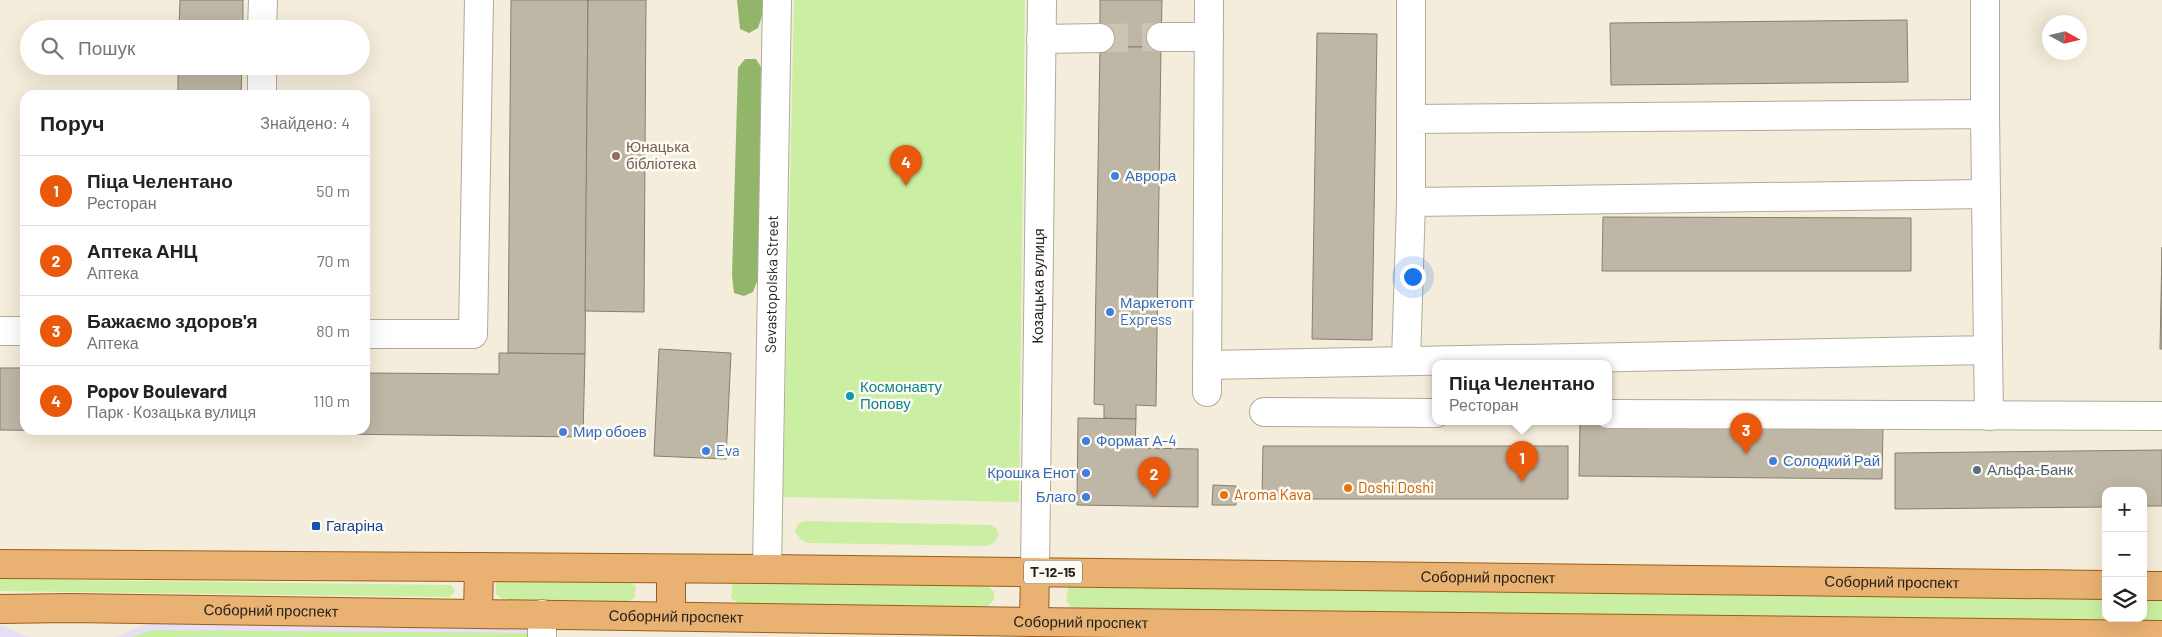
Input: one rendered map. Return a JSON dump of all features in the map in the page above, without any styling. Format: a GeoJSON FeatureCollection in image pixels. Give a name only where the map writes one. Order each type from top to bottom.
{"type":"FeatureCollection","features":[{"type":"Feature","properties":{"kind":"main road","name":"Соборний проспект"},"geometry":{"type":"LineString","coordinates":[[0,564],[767,569],[2102,585]]}},
{"type":"Feature","properties":{"kind":"main road"},"geometry":{"type":"LineString","coordinates":[[478,613],[479,567]]}},
{"type":"Feature","properties":{"kind":"main road"},"geometry":{"type":"LineString","coordinates":[[671,569],[671,616]]}},
{"type":"Feature","properties":{"kind":"main road"},"geometry":{"type":"LineString","coordinates":[[1034,572],[1034,622]]}},
{"type":"Feature","properties":{"kind":"main road"},"geometry":{"type":"LineString","coordinates":[[2147,586],[2162,586]]}},
{"type":"Feature","properties":{"kind":"main road","name":"Соборний проспект"},"geometry":{"type":"LineString","coordinates":[[0,608],[478,613],[542,625],[671,616],[1034,622],[1170,630],[2162,635]]}},
{"type":"Feature","properties":{"kind":"street"},"geometry":{"type":"LineString","coordinates":[[262,20],[263,0]]}},
{"type":"Feature","properties":{"kind":"street"},"geometry":{"type":"LineString","coordinates":[[370,334],[473,334],[479,0]]}},
{"type":"Feature","properties":{"kind":"street","name":"Sevastopolska Street"},"geometry":{"type":"LineString","coordinates":[[767,569],[777,0]]}},
{"type":"Feature","properties":{"kind":"street","name":"Козацька вулиця"},"geometry":{"type":"LineString","coordinates":[[1034,572],[1042,0]]}},
{"type":"Feature","properties":{"kind":"street"},"geometry":{"type":"LineString","coordinates":[[1207,392],[1209,0]]}},
{"type":"Feature","properties":{"kind":"street"},"geometry":{"type":"LineString","coordinates":[[1406,361],[1411,202],[1411,0]]}},
{"type":"Feature","properties":{"kind":"street"},"geometry":{"type":"LineString","coordinates":[[1985,0],[1989,416]]}},
{"type":"Feature","properties":{"kind":"street"},"geometry":{"type":"LineString","coordinates":[[1161,37],[1209,37]]}},
{"type":"Feature","properties":{"kind":"street"},"geometry":{"type":"LineString","coordinates":[[1041,39],[1100,38]]}},
{"type":"Feature","properties":{"kind":"street"},"geometry":{"type":"LineString","coordinates":[[262,75],[262,90]]}},
{"type":"Feature","properties":{"kind":"street"},"geometry":{"type":"LineString","coordinates":[[1411,119],[1985,114]]}},
{"type":"Feature","properties":{"kind":"street"},"geometry":{"type":"LineString","coordinates":[[1411,202],[1986,194]]}},
{"type":"Feature","properties":{"kind":"street"},"geometry":{"type":"LineString","coordinates":[[0,331],[20,331]]}},
{"type":"Feature","properties":{"kind":"street"},"geometry":{"type":"LineString","coordinates":[[1459,360],[1988,350]]}},
{"type":"Feature","properties":{"kind":"street"},"geometry":{"type":"LineString","coordinates":[[1207,365],[1432,361]]}},
{"type":"Feature","properties":{"kind":"street"},"geometry":{"type":"LineString","coordinates":[[1264,412],[1432,413]]}},
{"type":"Feature","properties":{"kind":"street"},"geometry":{"type":"LineString","coordinates":[[1612,414],[2162,416]]}},
{"type":"Feature","properties":{"kind":"shaded area"},"geometry":{"type":"Polygon","coordinates":[[[150,623],[528,626],[537,637],[115,637],[150,623]]]}},
{"type":"Feature","properties":{"kind":"shaded area"},"geometry":{"type":"Polygon","coordinates":[[[0,625],[31,637],[0,637],[0,625]]]}},
{"type":"Feature","properties":{"kind":"green space"},"geometry":{"type":"Polygon","coordinates":[[[737,0],[763,0],[762,16],[758,28],[749,33],[740,29],[737,0]]]}},
{"type":"Feature","properties":{"kind":"green space"},"geometry":{"type":"Polygon","coordinates":[[[794,0],[1025,0],[1019,502],[783,497],[794,0]]]}},
{"type":"Feature","properties":{"kind":"green space"},"geometry":{"type":"Polygon","coordinates":[[[745,59],[756,59],[761,67],[758,279],[753,292],[744,296],[734,293],[732,275],[738,68],[745,59]]]}},
{"type":"Feature","properties":{"kind":"green space"},"geometry":{"type":"Polygon","coordinates":[[[804,521],[991,525],[996,528],[999,534],[995,542],[987,546],[808,543],[801,540],[795,531],[798,524],[804,521]]]}},
{"type":"Feature","properties":{"kind":"green space"},"geometry":{"type":"Polygon","coordinates":[[[505,577],[627,579],[636,587],[635,597],[627,603],[506,602],[496,594],[496,583],[505,577]]]}},
{"type":"Feature","properties":{"kind":"green space"},"geometry":{"type":"Polygon","coordinates":[[[741,578],[985,583],[994,592],[994,600],[984,609],[740,605],[731,598],[732,585],[741,578]]]}},
{"type":"Feature","properties":{"kind":"green space"},"geometry":{"type":"Polygon","coordinates":[[[0,579],[451,585],[455,591],[450,597],[0,591],[0,579]]]}},
{"type":"Feature","properties":{"kind":"green space"},"geometry":{"type":"Polygon","coordinates":[[[1075,580],[2102,597],[2102,620],[1074,611],[1066,601],[1068,587],[1075,580]]]}},
{"type":"Feature","properties":{"kind":"green space"},"geometry":{"type":"Polygon","coordinates":[[[2147,597],[2162,597],[2162,621],[2147,621],[2147,597]]]}},
{"type":"Feature","properties":{"kind":"green space"},"geometry":{"type":"Polygon","coordinates":[[[152,630],[534,633],[534,637],[131,637],[152,630]]]}},
{"type":"Feature","properties":{"kind":"building"},"geometry":{"type":"Polygon","coordinates":[[[180,0],[243,0],[243,20],[179,20],[180,0]]]}},
{"type":"Feature","properties":{"kind":"building"},"geometry":{"type":"Polygon","coordinates":[[[511,0],[588,0],[585,354],[508,353],[511,0]]]}},
{"type":"Feature","properties":{"kind":"building","name":"Юнацька бібліотека"},"geometry":{"type":"Polygon","coordinates":[[[588,0],[646,0],[644,312],[585,311],[588,0]]]}},
{"type":"Feature","properties":{"kind":"building"},"geometry":{"type":"Polygon","coordinates":[[[1100,0],[1162,0],[1161,47],[1100,47],[1100,0]]]}},
{"type":"Feature","properties":{"kind":"building"},"geometry":{"type":"Polygon","coordinates":[[[1907,20],[1908,82],[1611,85],[1610,23],[1907,20]]]}},
{"type":"Feature","properties":{"kind":"building"},"geometry":{"type":"Polygon","coordinates":[[[1317,33],[1377,34],[1372,340],[1312,339],[1317,33]]]}},
{"type":"Feature","properties":{"kind":"building"},"geometry":{"type":"Polygon","coordinates":[[[1100,47],[1161,47],[1156,406],[1136,405],[1136,419],[1104,418],[1104,405],[1094,404],[1100,47]]]}},
{"type":"Feature","properties":{"kind":"building"},"geometry":{"type":"Polygon","coordinates":[[[178,75],[242,75],[241,90],[178,90],[178,75]]]}},
{"type":"Feature","properties":{"kind":"building"},"geometry":{"type":"Polygon","coordinates":[[[1603,217],[1911,218],[1911,271],[1602,271],[1603,217]]]}},
{"type":"Feature","properties":{"kind":"building"},"geometry":{"type":"Polygon","coordinates":[[[2162,247],[2162,349],[2160,349],[2162,247]]]}},
{"type":"Feature","properties":{"kind":"building"},"geometry":{"type":"Polygon","coordinates":[[[659,349],[731,353],[726,459],[654,456],[659,349]]]}},
{"type":"Feature","properties":{"kind":"building"},"geometry":{"type":"Polygon","coordinates":[[[499,353],[585,354],[583,437],[370,434],[370,373],[499,374],[499,353]]]}},
{"type":"Feature","properties":{"kind":"building"},"geometry":{"type":"Polygon","coordinates":[[[0,368],[20,368],[20,430],[0,430],[0,368]]]}},
{"type":"Feature","properties":{"kind":"building"},"geometry":{"type":"Polygon","coordinates":[[[1078,418],[1136,419],[1135,448],[1198,449],[1198,507],[1077,505],[1078,418]]]}},
{"type":"Feature","properties":{"kind":"building"},"geometry":{"type":"Polygon","coordinates":[[[1580,425],[1883,427],[1882,479],[1579,476],[1580,425]]]}},
{"type":"Feature","properties":{"kind":"building"},"geometry":{"type":"Polygon","coordinates":[[[1263,446],[1568,446],[1568,499],[1262,499],[1263,446]]]}},
{"type":"Feature","properties":{"kind":"building"},"geometry":{"type":"Polygon","coordinates":[[[2162,450],[2162,506],[2147,506],[2147,487],[2102,487],[2102,507],[1895,509],[1895,453],[2162,450]]]}},
{"type":"Feature","properties":{"kind":"building","name":"Aroma Kava"},"geometry":{"type":"Polygon","coordinates":[[[1213,485],[1236,486],[1236,505],[1212,505],[1213,485]]]}},
{"type":"Feature","properties":{"kind":"tunnel"},"geometry":{"type":"LineString","coordinates":[[1100,38],[1161,37]]}},
{"type":"Feature","properties":{"kind":"place","name":"Юнацька бібліотека"},"geometry":{"type":"Point","coordinates":[616,156]}},
{"type":"Feature","properties":{"kind":"place","name":"Аврора"},"geometry":{"type":"Point","coordinates":[1115,176]}},
{"type":"Feature","properties":{"kind":"place","name":"Popov Boulevard"},"geometry":{"type":"Point","coordinates":[906,186]}},
{"type":"Feature","properties":{"kind":"place","name":"Маркетопт Express"},"geometry":{"type":"Point","coordinates":[1110,312]}},
{"type":"Feature","properties":{"kind":"place","name":"Космонавту Попову"},"geometry":{"type":"Point","coordinates":[850,396]}},
{"type":"Feature","properties":{"kind":"place","name":"Мир обоев"},"geometry":{"type":"Point","coordinates":[563,432]}},
{"type":"Feature","properties":{"kind":"place","name":"Формат А-4"},"geometry":{"type":"Point","coordinates":[1086,441]}},
{"type":"Feature","properties":{"kind":"place","name":"Eva"},"geometry":{"type":"Point","coordinates":[706,451]}},
{"type":"Feature","properties":{"kind":"place","name":"Бажаємо здоров'я"},"geometry":{"type":"Point","coordinates":[1746,454]}},
{"type":"Feature","properties":{"kind":"place","name":"Солодкий Рай"},"geometry":{"type":"Point","coordinates":[1773,461]}},
{"type":"Feature","properties":{"kind":"place","name":"Альфа-Банк"},"geometry":{"type":"Point","coordinates":[1977,470]}},
{"type":"Feature","properties":{"kind":"place","name":"Крошка Енот"},"geometry":{"type":"Point","coordinates":[1086,473]}},
{"type":"Feature","properties":{"kind":"place","name":"Піца Челентано"},"geometry":{"type":"Point","coordinates":[1522,482]}},
{"type":"Feature","properties":{"kind":"place","name":"Doshi Doshi"},"geometry":{"type":"Point","coordinates":[1348,488]}},
{"type":"Feature","properties":{"kind":"place","name":"Aroma Kava"},"geometry":{"type":"Point","coordinates":[1224,495]}},
{"type":"Feature","properties":{"kind":"place","name":"Благо"},"geometry":{"type":"Point","coordinates":[1086,497]}},
{"type":"Feature","properties":{"kind":"place","name":"Аптека АНЦ"},"geometry":{"type":"Point","coordinates":[1154,498]}},
{"type":"Feature","properties":{"kind":"place","name":"Гагаріна"},"geometry":{"type":"Point","coordinates":[316,526]}}]}
